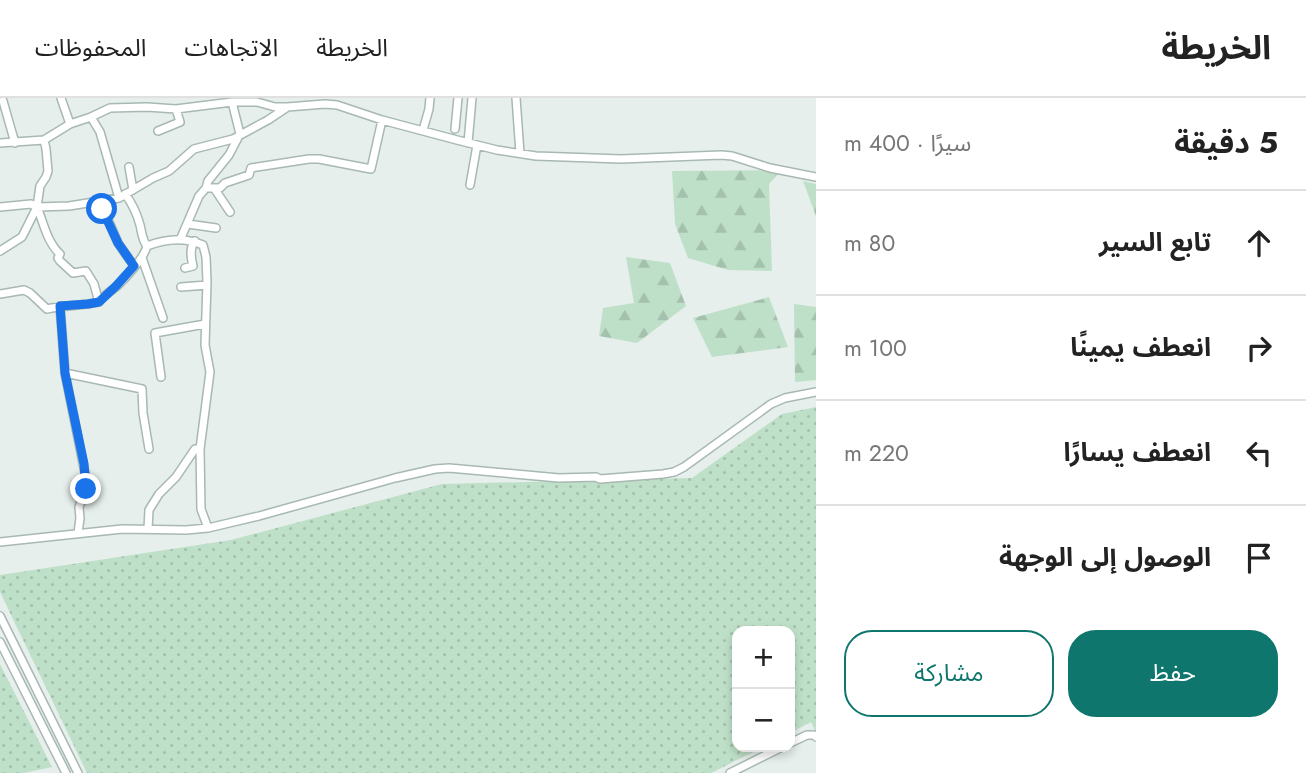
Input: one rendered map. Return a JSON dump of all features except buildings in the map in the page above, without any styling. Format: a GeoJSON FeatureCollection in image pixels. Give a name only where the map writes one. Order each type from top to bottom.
{"type":"FeatureCollection","features":[{"type":"Feature","properties":{"kind":"street"},"geometry":{"type":"LineString","coordinates":[[61,98],[70,124]]}},
{"type":"Feature","properties":{"kind":"street"},"geometry":{"type":"LineString","coordinates":[[123,98],[124,108]]}},
{"type":"Feature","properties":{"kind":"street"},"geometry":{"type":"LineString","coordinates":[[145,98],[147,107]]}},
{"type":"Feature","properties":{"kind":"street"},"geometry":{"type":"LineString","coordinates":[[285,98],[286,107]]}},
{"type":"Feature","properties":{"kind":"street"},"geometry":{"type":"LineString","coordinates":[[423,130],[430,98]]}},
{"type":"Feature","properties":{"kind":"street"},"geometry":{"type":"LineString","coordinates":[[455,129],[458,98]]}},
{"type":"Feature","properties":{"kind":"street"},"geometry":{"type":"LineString","coordinates":[[470,184],[472,98]]}},
{"type":"Feature","properties":{"kind":"street"},"geometry":{"type":"LineString","coordinates":[[516,98],[520,153]]}},
{"type":"Feature","properties":{"kind":"street"},"geometry":{"type":"LineString","coordinates":[[0,143],[44,140],[70,124],[110,108],[176,109],[210,102],[257,100],[275,107],[286,107],[325,101],[341,102],[382,120],[473,144],[536,156],[621,159],[721,155],[816,177]]}},
{"type":"Feature","properties":{"kind":"street"},"geometry":{"type":"LineString","coordinates":[[3,101],[15,143]]}},
{"type":"Feature","properties":{"kind":"street"},"geometry":{"type":"LineString","coordinates":[[230,212],[210,188],[208,181],[229,155],[240,134],[232,102]]}},
{"type":"Feature","properties":{"kind":"street"},"geometry":{"type":"LineString","coordinates":[[0,207],[31,204],[37,207],[69,206],[122,196],[169,171],[194,149],[233,139],[286,107]]}},
{"type":"Feature","properties":{"kind":"street"},"geometry":{"type":"LineString","coordinates":[[158,131],[180,122],[176,109]]}},
{"type":"Feature","properties":{"kind":"street"},"geometry":{"type":"LineString","coordinates":[[91,117],[100,132],[122,196],[134,207],[147,246]]}},
{"type":"Feature","properties":{"kind":"street"},"geometry":{"type":"LineString","coordinates":[[180,240],[199,196],[210,188],[220,188],[225,183],[249,175],[251,169],[319,159],[371,169],[382,120]]}},
{"type":"Feature","properties":{"kind":"street"},"geometry":{"type":"LineString","coordinates":[[0,251],[22,237],[37,207],[40,186],[48,171],[44,140]]}},
{"type":"Feature","properties":{"kind":"street"},"geometry":{"type":"LineString","coordinates":[[129,167],[134,190]]}},
{"type":"Feature","properties":{"kind":"street"},"geometry":{"type":"LineString","coordinates":[[100,201],[118,243],[134,266]]}},
{"type":"Feature","properties":{"kind":"street"},"geometry":{"type":"LineString","coordinates":[[37,207],[49,241],[60,254],[58,258],[73,272],[86,271],[94,284],[99,302]]}},
{"type":"Feature","properties":{"kind":"street"},"geometry":{"type":"LineString","coordinates":[[188,224],[216,228]]}},
{"type":"Feature","properties":{"kind":"street"},"geometry":{"type":"LineString","coordinates":[[147,246],[167,240],[195,241],[203,245],[206,257],[205,345],[209,372],[200,449],[201,509],[208,528]]}},
{"type":"Feature","properties":{"kind":"street"},"geometry":{"type":"LineString","coordinates":[[185,268],[193,266],[191,255],[195,241]]}},
{"type":"Feature","properties":{"kind":"street"},"geometry":{"type":"LineString","coordinates":[[0,294],[24,290],[47,309],[99,302],[142,258],[147,246]]}},
{"type":"Feature","properties":{"kind":"street"},"geometry":{"type":"LineString","coordinates":[[142,258],[163,318]]}},
{"type":"Feature","properties":{"kind":"street"},"geometry":{"type":"LineString","coordinates":[[181,287],[207,285]]}},
{"type":"Feature","properties":{"kind":"street"},"geometry":{"type":"LineString","coordinates":[[60,306],[65,373],[86,478],[86,489],[79,507],[78,533]]}},
{"type":"Feature","properties":{"kind":"street"},"geometry":{"type":"LineString","coordinates":[[161,377],[155,334],[205,324]]}},
{"type":"Feature","properties":{"kind":"street"},"geometry":{"type":"LineString","coordinates":[[65,373],[142,389],[149,449]]}},
{"type":"Feature","properties":{"kind":"street"},"geometry":{"type":"LineString","coordinates":[[0,542],[122,529],[208,528],[435,469],[600,479],[669,474],[684,467],[771,404],[785,398],[816,392]]}},
{"type":"Feature","properties":{"kind":"street"},"geometry":{"type":"LineString","coordinates":[[148,529],[149,510],[159,494],[176,477],[195,449],[200,449]]}},
{"type":"Feature","properties":{"kind":"street"},"geometry":{"type":"LineString","coordinates":[[0,616],[78,773]]}},
{"type":"Feature","properties":{"kind":"street"},"geometry":{"type":"LineString","coordinates":[[0,642],[66,773]]}},
{"type":"Feature","properties":{"kind":"street"},"geometry":{"type":"LineString","coordinates":[[16,673],[26,668]]}},
{"type":"Feature","properties":{"kind":"street"},"geometry":{"type":"LineString","coordinates":[[24,687],[33,682]]}},
{"type":"Feature","properties":{"kind":"street"},"geometry":{"type":"LineString","coordinates":[[795,740],[807,734],[816,737]]}},
{"type":"Feature","properties":{"kind":"street"},"geometry":{"type":"LineString","coordinates":[[730,773],[772,752]]}},
{"type":"Feature","properties":{"kind":"green space"},"geometry":{"type":"Polygon","coordinates":[[[781,170],[769,184],[772,271],[728,270],[688,258],[675,224],[672,171],[781,170]]]}},
{"type":"Feature","properties":{"kind":"green space"},"geometry":{"type":"Polygon","coordinates":[[[803,181],[816,184],[816,216],[803,181]]]}},
{"type":"Feature","properties":{"kind":"green space"},"geometry":{"type":"Polygon","coordinates":[[[626,257],[670,263],[686,306],[637,343],[599,336],[603,308],[634,303],[626,257]]]}},
{"type":"Feature","properties":{"kind":"green space"},"geometry":{"type":"Polygon","coordinates":[[[769,297],[788,347],[712,357],[693,318],[769,297]]]}},
{"type":"Feature","properties":{"kind":"green space"},"geometry":{"type":"Polygon","coordinates":[[[794,304],[816,307],[816,380],[795,382],[794,304]]]}},
{"type":"Feature","properties":{"kind":"green space"},"geometry":{"type":"Polygon","coordinates":[[[816,407],[816,732],[811,722],[795,730],[795,626],[732,626],[732,752],[753,752],[711,773],[87,773],[0,592],[0,575],[231,540],[442,484],[692,478],[782,414],[816,407]]]}},
{"type":"Feature","properties":{"kind":"green space"},"geometry":{"type":"Polygon","coordinates":[[[0,664],[52,767],[24,773],[0,773],[0,664]]]}},
{"type":"Feature","properties":{"kind":"route"},"geometry":{"type":"LineString","coordinates":[[86,489],[84,464],[65,373],[60,306],[99,302],[134,266],[118,243],[102,209]]}}]}
